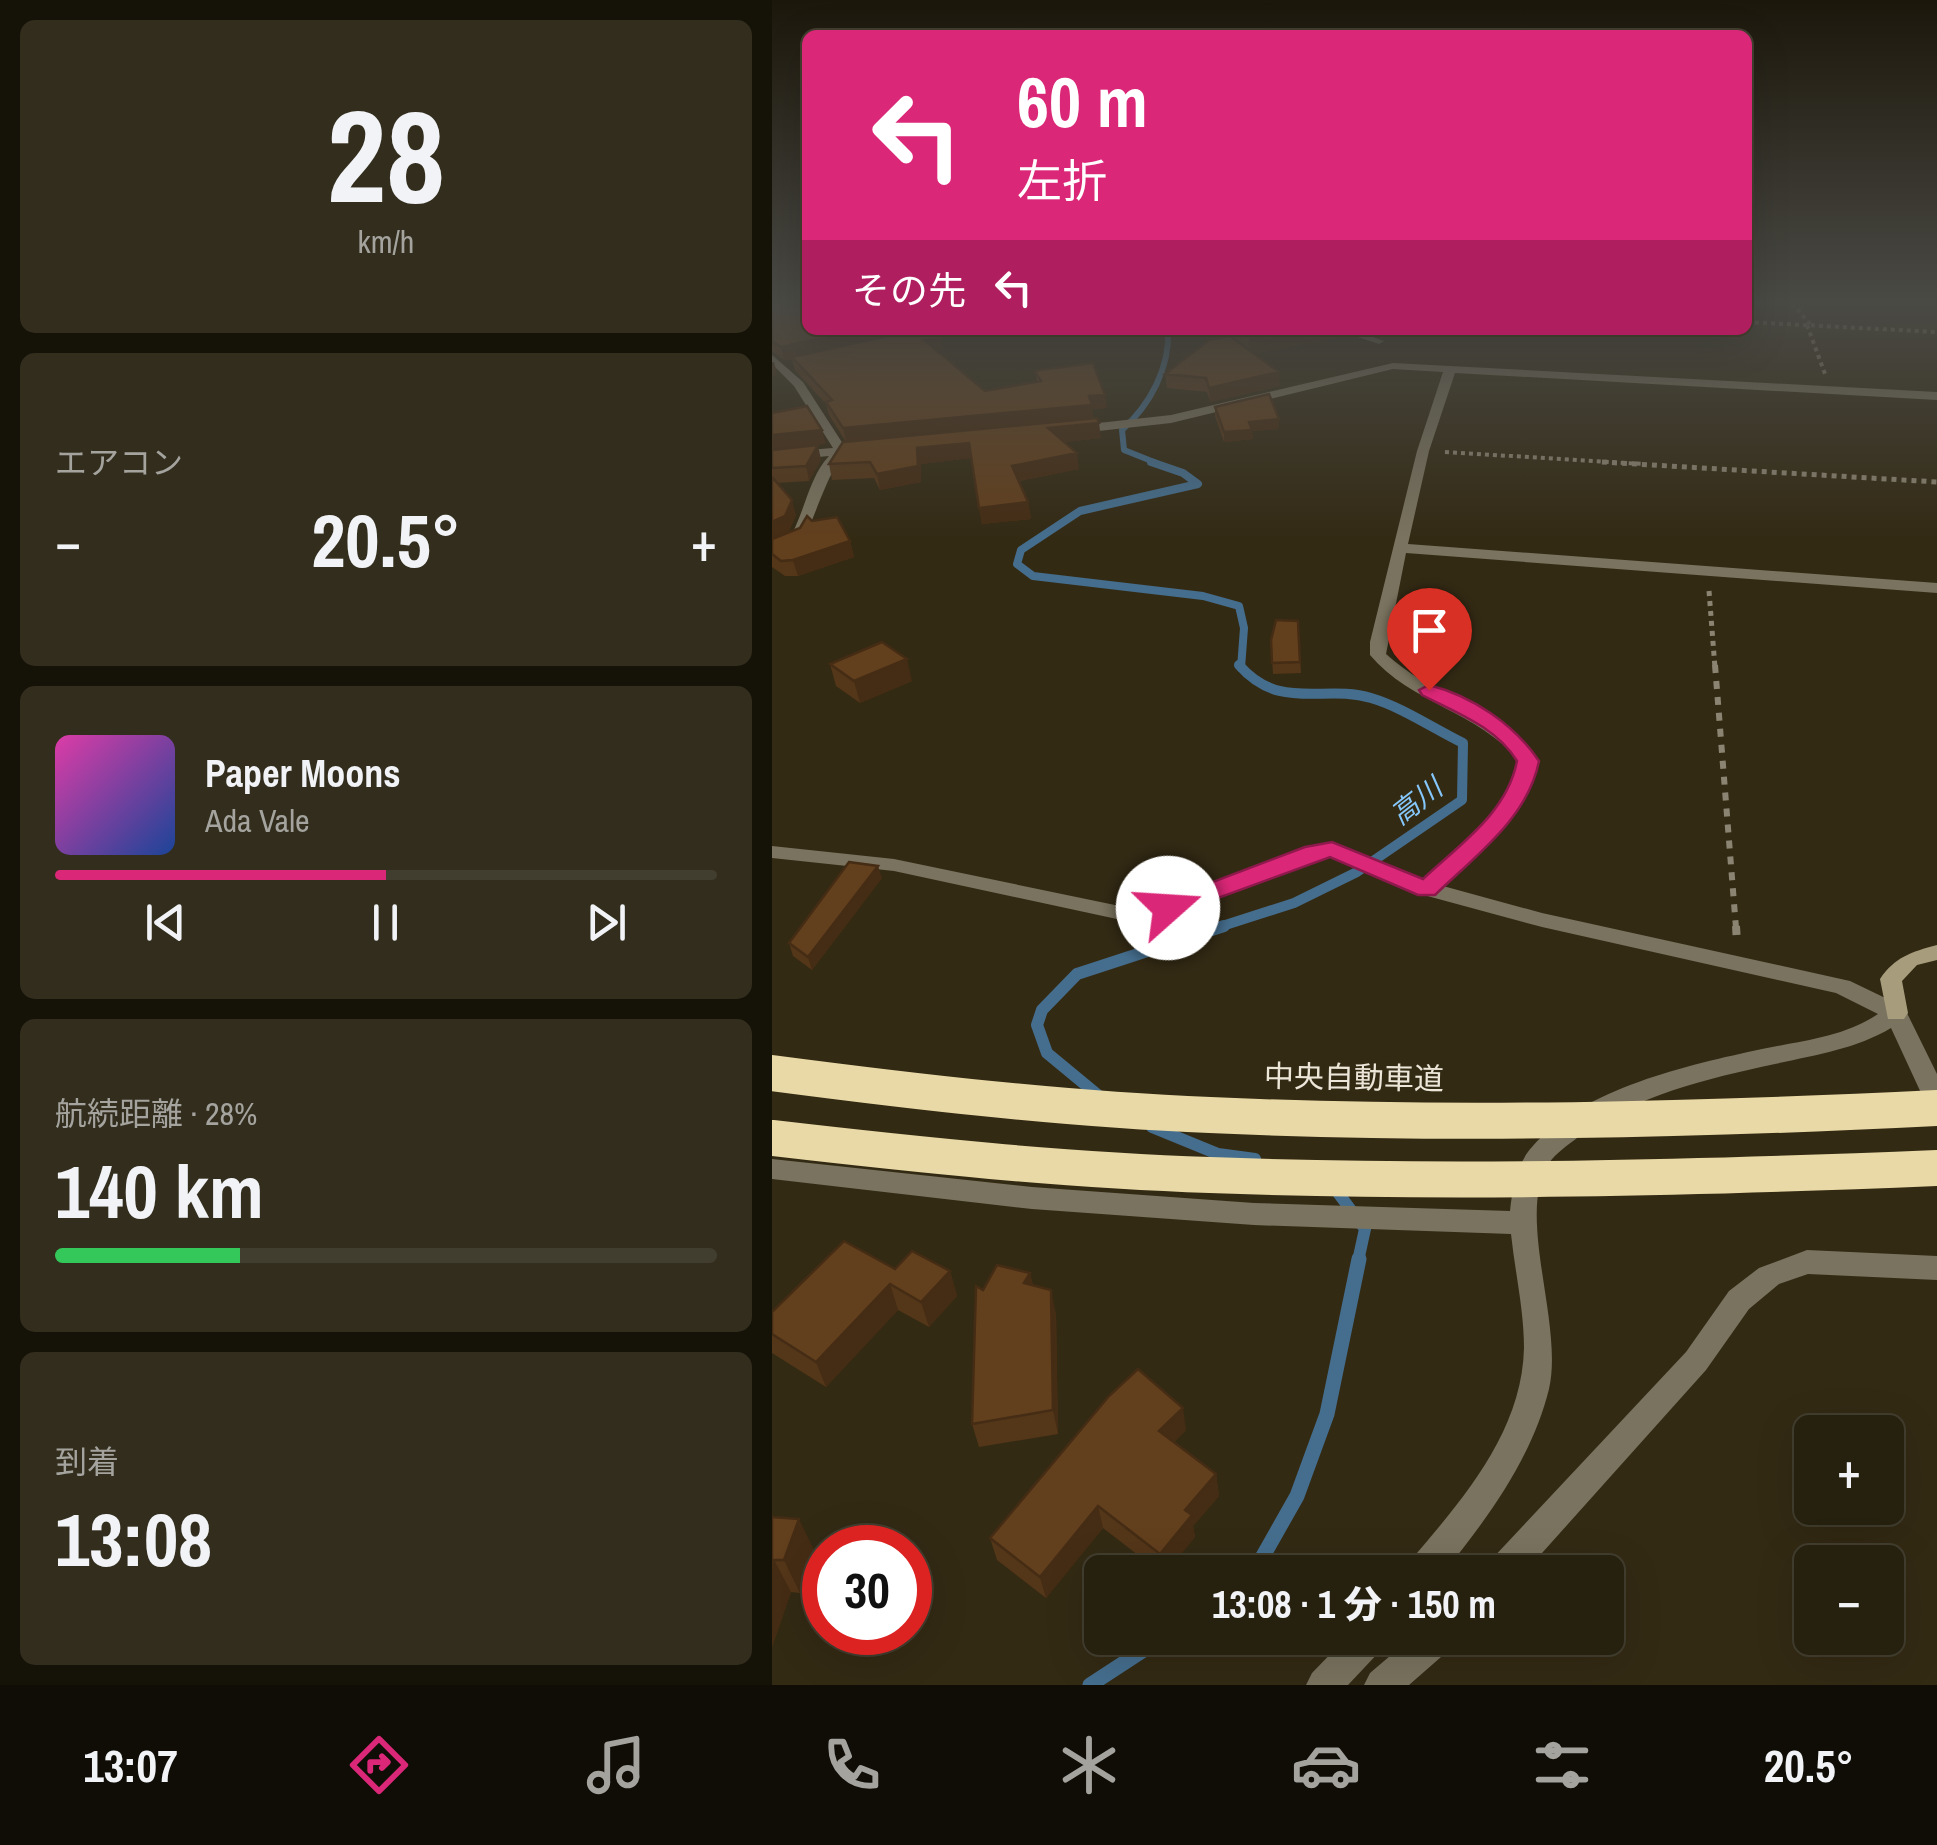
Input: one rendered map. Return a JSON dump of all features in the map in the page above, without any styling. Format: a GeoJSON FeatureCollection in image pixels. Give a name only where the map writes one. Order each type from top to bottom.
{"type":"FeatureCollection","features":[{"type":"Feature","properties":{"kind":"highway","name":"中央自動車道"},"geometry":{"type":"LineString","coordinates":[[772,1072],[993,1099],[1314,1118],[1553,1121],[1785,1117],[1936,1104]]}},
{"type":"Feature","properties":{"kind":"highway"},"geometry":{"type":"LineString","coordinates":[[772,1138],[1087,1170],[1323,1182],[1936,1168]]}},
{"type":"Feature","properties":{"kind":"street"},"geometry":{"type":"LineString","coordinates":[[797,382],[841,451]]}},
{"type":"Feature","properties":{"kind":"street"},"geometry":{"type":"LineString","coordinates":[[1056,432],[1140,424],[1325,382]]}},
{"type":"Feature","properties":{"kind":"street"},"geometry":{"type":"LineString","coordinates":[[1418,885],[1505,814],[1524,784],[1528,761],[1514,740],[1488,720],[1408,681],[1378,656],[1378,642],[1423,451],[1446,382]]}},
{"type":"Feature","properties":{"kind":"street"},"geometry":{"type":"LineString","coordinates":[[1683,382],[1936,396]]}},
{"type":"Feature","properties":{"kind":"street"},"geometry":{"type":"LineString","coordinates":[[772,457],[880,447]]}},
{"type":"Feature","properties":{"kind":"street"},"geometry":{"type":"LineString","coordinates":[[772,548],[798,537],[813,507],[825,468],[841,451]]}},
{"type":"Feature","properties":{"kind":"street"},"geometry":{"type":"LineString","coordinates":[[1403,548],[1936,588]]}},
{"type":"Feature","properties":{"kind":"street"},"geometry":{"type":"LineString","coordinates":[[772,852],[894,865],[1140,917],[1313,852],[1332,849],[1418,885],[1842,987],[1896,1013]]}},
{"type":"Feature","properties":{"kind":"street"},"geometry":{"type":"LineString","coordinates":[[1936,952],[1909,960],[1891,979],[1896,1013],[1936,1104]]}},
{"type":"Feature","properties":{"kind":"street"},"geometry":{"type":"LineString","coordinates":[[1435,1555],[1510,1453],[1535,1384],[1536,1298],[1522,1215],[1538,1158],[1571,1130],[1634,1094],[1682,1077],[1868,1035],[1896,1013]]}},
{"type":"Feature","properties":{"kind":"street"},"geometry":{"type":"LineString","coordinates":[[772,1169],[1032,1198],[1324,1216],[1524,1223]]}},
{"type":"Feature","properties":{"kind":"street"},"geometry":{"type":"LineString","coordinates":[[1519,1555],[1696,1361],[1739,1300],[1769,1276],[1807,1262],[1936,1268]]}},
{"type":"Feature","properties":{"kind":"street"},"geometry":{"type":"LineString","coordinates":[[1324,1685],[1353,1655]]}},
{"type":"Feature","properties":{"kind":"street"},"geometry":{"type":"LineString","coordinates":[[1382,1685],[1418,1655]]}},
{"type":"Feature","properties":{"kind":"path"},"geometry":{"type":"LineString","coordinates":[[1828,382],[1830,389]]}},
{"type":"Feature","properties":{"kind":"path"},"geometry":{"type":"LineString","coordinates":[[1423,451],[1936,482]]}},
{"type":"Feature","properties":{"kind":"path"},"geometry":{"type":"LineString","coordinates":[[1708,572],[1738,964]]}},
{"type":"Feature","properties":{"kind":"building"},"geometry":{"type":"Polygon","coordinates":[[[815,382],[974,382],[985,391],[1037,382],[1100,382],[1105,395],[1089,396],[1092,405],[843,428],[826,402],[832,400],[815,382]]]}},
{"type":"Feature","properties":{"kind":"building"},"geometry":{"type":"Polygon","coordinates":[[[1207,382],[1237,382],[1209,388],[1207,382]]]}},
{"type":"Feature","properties":{"kind":"building"},"geometry":{"type":"Polygon","coordinates":[[[1269,394],[1279,419],[1249,422],[1252,430],[1224,432],[1215,407],[1269,394]]]}},
{"type":"Feature","properties":{"kind":"building"},"geometry":{"type":"Polygon","coordinates":[[[807,406],[822,430],[772,435],[772,413],[807,406]]]}},
{"type":"Feature","properties":{"kind":"building"},"geometry":{"type":"Polygon","coordinates":[[[1097,418],[1099,423],[1048,428],[1077,453],[1012,466],[1028,502],[979,508],[969,443],[917,448],[918,466],[877,474],[870,462],[829,464],[843,442],[1097,418]]]}},
{"type":"Feature","properties":{"kind":"building"},"geometry":{"type":"Polygon","coordinates":[[[818,445],[806,466],[772,468],[772,450],[818,445]]]}},
{"type":"Feature","properties":{"kind":"building"},"geometry":{"type":"Polygon","coordinates":[[[772,477],[792,500],[785,516],[772,522],[772,477]]]}},
{"type":"Feature","properties":{"kind":"building"},"geometry":{"type":"Polygon","coordinates":[[[807,516],[812,521],[837,517],[850,541],[781,561],[772,554],[772,539],[800,528],[807,516]]]}},
{"type":"Feature","properties":{"kind":"building"},"geometry":{"type":"Polygon","coordinates":[[[1276,620],[1298,621],[1300,662],[1272,663],[1271,640],[1276,620]]]}},
{"type":"Feature","properties":{"kind":"building"},"geometry":{"type":"Polygon","coordinates":[[[882,642],[907,659],[854,681],[830,664],[882,642]]]}},
{"type":"Feature","properties":{"kind":"building"},"geometry":{"type":"Polygon","coordinates":[[[849,862],[878,866],[808,957],[789,943],[849,862]]]}},
{"type":"Feature","properties":{"kind":"building"},"geometry":{"type":"Polygon","coordinates":[[[844,1241],[895,1269],[912,1251],[950,1271],[921,1302],[890,1284],[816,1362],[772,1334],[772,1312],[844,1241]]]}},
{"type":"Feature","properties":{"kind":"building"},"geometry":{"type":"Polygon","coordinates":[[[997,1265],[1030,1273],[1024,1283],[1051,1290],[1053,1410],[972,1424],[976,1286],[983,1290],[997,1265]]]}},
{"type":"Feature","properties":{"kind":"building"},"geometry":{"type":"Polygon","coordinates":[[[1138,1369],[1183,1408],[1159,1431],[1216,1474],[1185,1510],[1192,1515],[1160,1554],[1098,1506],[1040,1577],[990,1538],[1109,1396],[1138,1369]]]}},
{"type":"Feature","properties":{"kind":"building"},"geometry":{"type":"Polygon","coordinates":[[[772,1517],[799,1519],[784,1560],[774,1560],[772,1565],[772,1517]]]}},
{"type":"Feature","properties":{"kind":"waterway","name":"高川"},"geometry":{"type":"LineString","coordinates":[[1158,382],[1122,430],[1124,450],[1159,464]]}},
{"type":"Feature","properties":{"kind":"waterway","name":"高川"},"geometry":{"type":"LineString","coordinates":[[1151,462],[1183,473],[1198,484],[1080,511],[1021,550],[1017,564],[1033,576],[1203,596],[1239,606],[1244,628],[1241,667]]}},
{"type":"Feature","properties":{"kind":"waterway","name":"高川"},"geometry":{"type":"LineString","coordinates":[[1216,928],[1294,903],[1357,872],[1462,800],[1463,743],[1383,702],[1354,694],[1286,692],[1270,688],[1241,667]]}},
{"type":"Feature","properties":{"kind":"waterway","name":"高川"},"geometry":{"type":"LineString","coordinates":[[1099,1096],[1047,1053],[1037,1025],[1042,1010],[1077,974],[1224,926]]}},
{"type":"Feature","properties":{"kind":"waterway","name":"高川"},"geometry":{"type":"LineString","coordinates":[[1152,1127],[1218,1154],[1255,1159]]}},
{"type":"Feature","properties":{"kind":"waterway","name":"高川"},"geometry":{"type":"LineString","coordinates":[[1336,1190],[1365,1229],[1358,1261]]}},
{"type":"Feature","properties":{"kind":"waterway","name":"高川"},"geometry":{"type":"LineString","coordinates":[[1264,1555],[1297,1496],[1327,1414],[1359,1259]]}},
{"type":"Feature","properties":{"kind":"waterway","name":"高川"},"geometry":{"type":"LineString","coordinates":[[1090,1685],[1136,1655]]}},
{"type":"Feature","properties":{"kind":"route"},"geometry":{"type":"LineString","coordinates":[[1168,908],[1313,852],[1332,849],[1426,889],[1505,814],[1524,784],[1528,761],[1514,740],[1488,720],[1429,690]]}}]}
